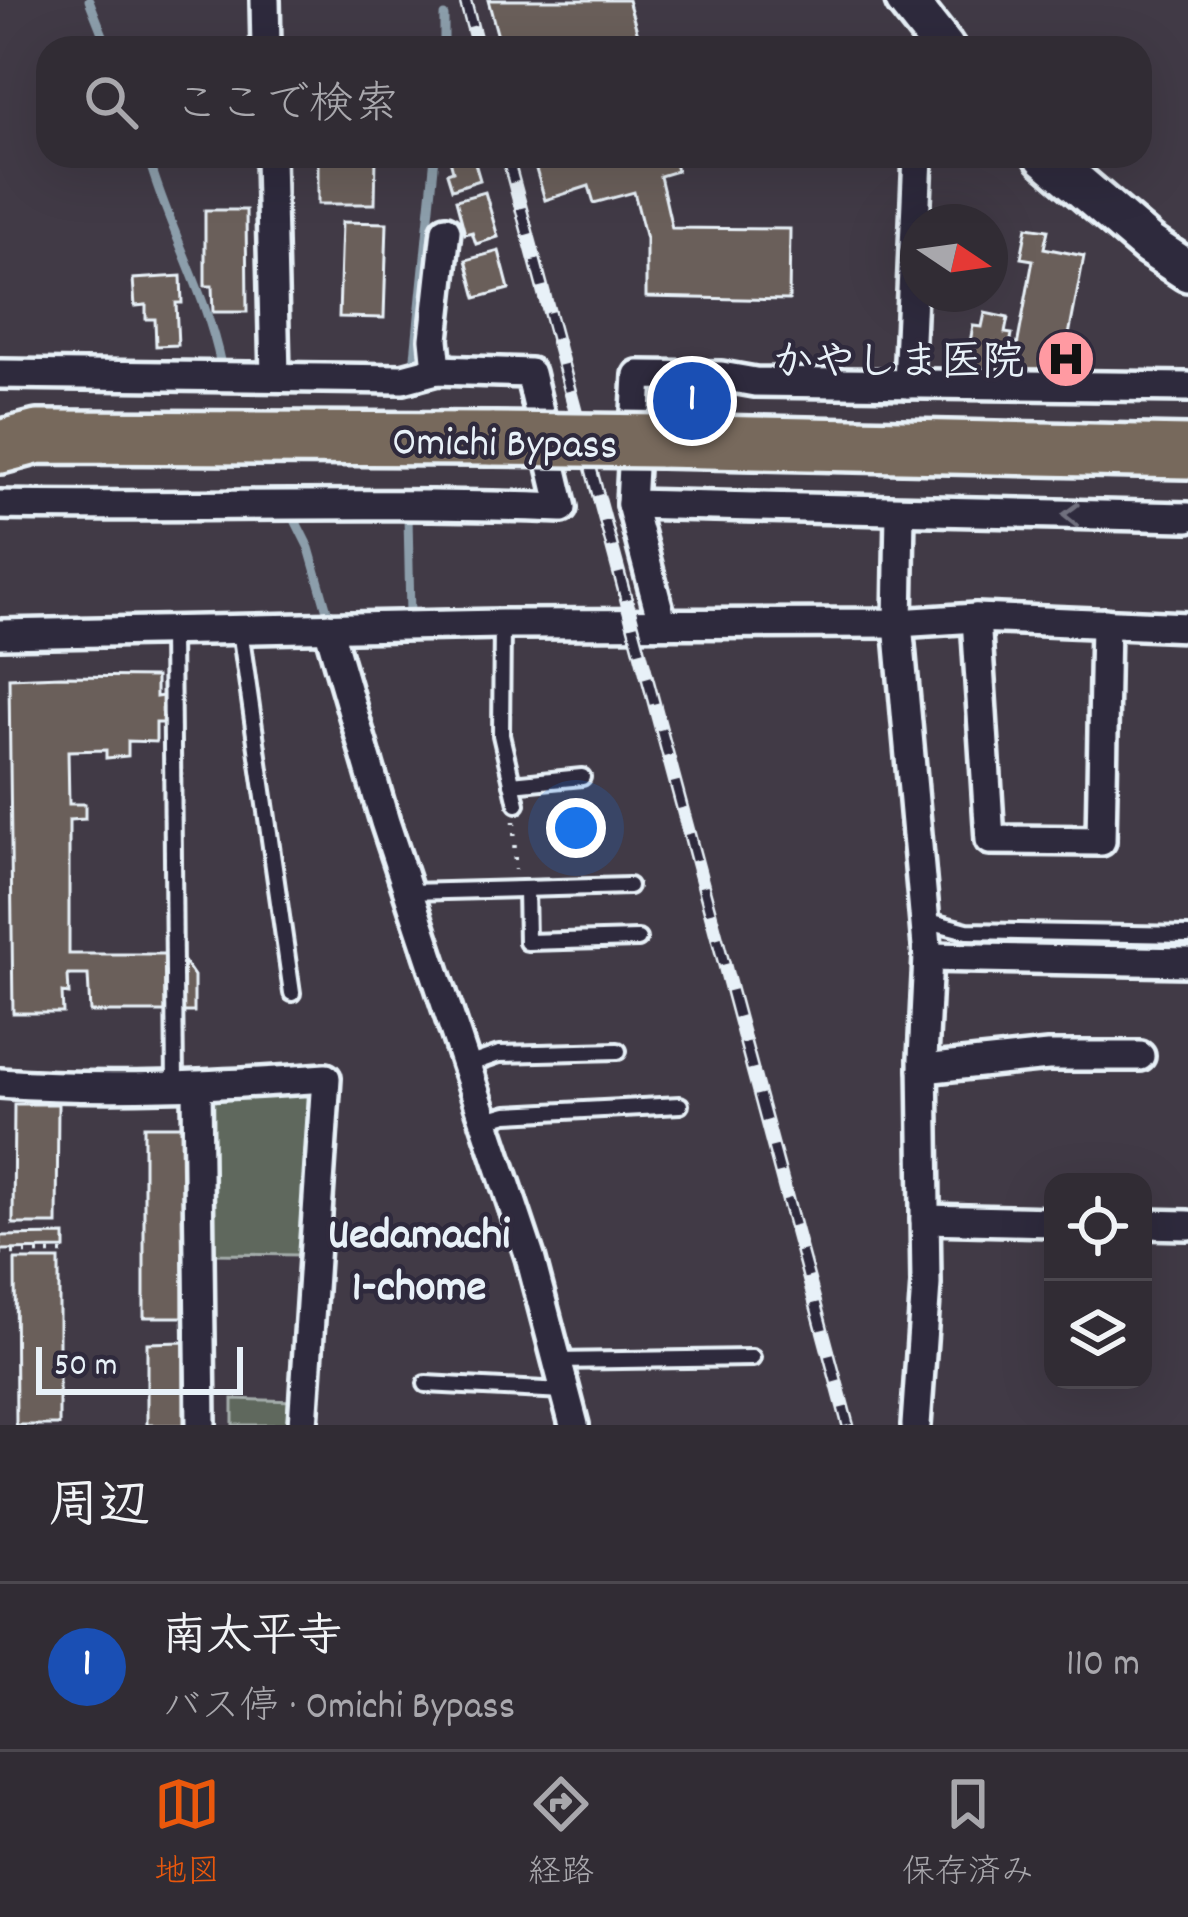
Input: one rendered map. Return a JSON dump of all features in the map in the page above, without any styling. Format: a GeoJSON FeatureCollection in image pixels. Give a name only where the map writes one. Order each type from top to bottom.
{"type":"FeatureCollection","features":[{"type":"Feature","properties":{"kind":"highway","name":"Omichi Bypass"},"geometry":{"type":"LineString","coordinates":[[13,436],[660,441],[1188,452]]}},
{"type":"Feature","properties":{"kind":"main road"},"geometry":{"type":"LineString","coordinates":[[906,0],[934,36]]}},
{"type":"Feature","properties":{"kind":"main road"},"geometry":{"type":"LineString","coordinates":[[1060,168],[1149,245],[1188,271]]}},
{"type":"Feature","properties":{"kind":"street"},"geometry":{"type":"LineString","coordinates":[[265,0],[266,36]]}},
{"type":"Feature","properties":{"kind":"street"},"geometry":{"type":"LineString","coordinates":[[270,168],[275,377]]}},
{"type":"Feature","properties":{"kind":"street"},"geometry":{"type":"LineString","coordinates":[[908,384],[918,168]]}},
{"type":"Feature","properties":{"kind":"street"},"geometry":{"type":"LineString","coordinates":[[437,370],[434,339],[446,230]]}},
{"type":"Feature","properties":{"kind":"street"},"geometry":{"type":"LineString","coordinates":[[0,374],[404,379],[437,370],[530,373],[562,508],[393,503],[0,505]]}},
{"type":"Feature","properties":{"kind":"street"},"geometry":{"type":"LineString","coordinates":[[662,622],[631,504],[638,375],[721,376],[755,382],[1188,388]]}},
{"type":"Feature","properties":{"kind":"street"},"geometry":{"type":"LineString","coordinates":[[631,504],[1188,517]]}},
{"type":"Feature","properties":{"kind":"street"},"geometry":{"type":"LineString","coordinates":[[900,512],[898,623],[928,957],[923,1069],[926,1284],[916,1425]]}},
{"type":"Feature","properties":{"kind":"street"},"geometry":{"type":"LineString","coordinates":[[976,618],[990,840],[1101,841],[1105,623]]}},
{"type":"Feature","properties":{"kind":"street"},"geometry":{"type":"LineString","coordinates":[[0,634],[662,622],[898,623],[976,618],[1188,628]]}},
{"type":"Feature","properties":{"kind":"street"},"geometry":{"type":"LineString","coordinates":[[328,627],[530,1257],[574,1425]]}},
{"type":"Feature","properties":{"kind":"street"},"geometry":{"type":"LineString","coordinates":[[928,957],[1188,962]]}},
{"type":"Feature","properties":{"kind":"street"},"geometry":{"type":"LineString","coordinates":[[923,1069],[1048,1056],[1140,1057]]}},
{"type":"Feature","properties":{"kind":"street"},"geometry":{"type":"LineString","coordinates":[[0,1083],[186,1087],[326,1078],[303,1425]]}},
{"type":"Feature","properties":{"kind":"street"},"geometry":{"type":"LineString","coordinates":[[186,1087],[202,1425]]}},
{"type":"Feature","properties":{"kind":"street"},"geometry":{"type":"LineString","coordinates":[[925,1220],[1044,1222]]}},
{"type":"Feature","properties":{"kind":"street"},"geometry":{"type":"LineString","coordinates":[[1152,1224],[1188,1225]]}},
{"type":"Feature","properties":{"kind":"lane"},"geometry":{"type":"LineString","coordinates":[[502,624],[501,735],[517,804]]}},
{"type":"Feature","properties":{"kind":"lane"},"geometry":{"type":"LineString","coordinates":[[240,629],[292,993]]}},
{"type":"Feature","properties":{"kind":"lane"},"geometry":{"type":"LineString","coordinates":[[172,631],[186,1087]]}},
{"type":"Feature","properties":{"kind":"lane"},"geometry":{"type":"LineString","coordinates":[[512,784],[582,777]]}},
{"type":"Feature","properties":{"kind":"lane"},"geometry":{"type":"LineString","coordinates":[[410,892],[628,886]]}},
{"type":"Feature","properties":{"kind":"lane"},"geometry":{"type":"LineString","coordinates":[[520,889],[527,942],[638,939]]}},
{"type":"Feature","properties":{"kind":"lane"},"geometry":{"type":"LineString","coordinates":[[925,920],[967,932],[1188,935]]}},
{"type":"Feature","properties":{"kind":"lane"},"geometry":{"type":"LineString","coordinates":[[467,1065],[499,1054],[618,1051]]}},
{"type":"Feature","properties":{"kind":"lane"},"geometry":{"type":"LineString","coordinates":[[486,1120],[507,1114],[680,1106]]}},
{"type":"Feature","properties":{"kind":"lane"},"geometry":{"type":"LineString","coordinates":[[557,1361],[752,1358]]}},
{"type":"Feature","properties":{"kind":"lane"},"geometry":{"type":"LineString","coordinates":[[426,1384],[564,1391]]}},
{"type":"Feature","properties":{"kind":"path"},"geometry":{"type":"LineString","coordinates":[[517,804],[513,812],[520,889]]}},
{"type":"Feature","properties":{"kind":"path"},"geometry":{"type":"LineString","coordinates":[[0,1253],[69,1252]]}},
{"type":"Feature","properties":{"kind":"shaded area"},"geometry":{"type":"Polygon","coordinates":[[[313,1093],[302,1255],[214,1254],[211,1095],[313,1093]]]}},
{"type":"Feature","properties":{"kind":"shaded area"},"geometry":{"type":"Polygon","coordinates":[[[233,1399],[294,1401],[292,1425],[233,1425],[233,1399]]]}},
{"type":"Feature","properties":{"kind":"building"},"geometry":{"type":"Polygon","coordinates":[[[488,0],[628,0],[638,36],[498,36],[488,0]]]}},
{"type":"Feature","properties":{"kind":"building"},"geometry":{"type":"Polygon","coordinates":[[[318,168],[376,168],[375,204],[318,204],[318,168]]]}},
{"type":"Feature","properties":{"kind":"building"},"geometry":{"type":"Polygon","coordinates":[[[476,168],[480,180],[452,189],[447,173],[476,168]]]}},
{"type":"Feature","properties":{"kind":"building"},"geometry":{"type":"Polygon","coordinates":[[[536,168],[676,168],[660,176],[672,228],[790,229],[789,300],[646,297],[646,239],[634,192],[594,203],[589,186],[545,200],[536,168]]]}},
{"type":"Feature","properties":{"kind":"building"},"geometry":{"type":"Polygon","coordinates":[[[485,192],[498,237],[476,244],[472,232],[465,234],[456,200],[485,192]]]}},
{"type":"Feature","properties":{"kind":"building"},"geometry":{"type":"Polygon","coordinates":[[[205,210],[246,210],[247,312],[213,312],[212,286],[205,286],[205,210]]]}},
{"type":"Feature","properties":{"kind":"building"},"geometry":{"type":"Polygon","coordinates":[[[342,222],[387,223],[384,318],[339,317],[342,222]]]}},
{"type":"Feature","properties":{"kind":"building"},"geometry":{"type":"Polygon","coordinates":[[[1027,227],[1048,230],[1044,248],[1084,256],[1060,383],[1021,376],[1024,360],[1012,358],[1008,383],[964,375],[973,326],[982,327],[985,313],[1008,318],[1009,351],[1016,352],[1033,260],[1021,258],[1027,227]]]}},
{"type":"Feature","properties":{"kind":"building"},"geometry":{"type":"Polygon","coordinates":[[[499,251],[509,289],[476,298],[466,260],[499,251]]]}},
{"type":"Feature","properties":{"kind":"building"},"geometry":{"type":"Polygon","coordinates":[[[181,276],[182,303],[176,303],[178,345],[156,346],[155,319],[146,319],[146,305],[135,306],[133,279],[181,276]]]}},
{"type":"Feature","properties":{"kind":"building"},"geometry":{"type":"Polygon","coordinates":[[[156,677],[156,697],[163,696],[164,723],[156,723],[156,742],[128,741],[128,756],[106,758],[106,750],[68,751],[69,804],[85,804],[85,819],[69,820],[69,954],[179,954],[194,976],[194,1012],[90,1012],[88,975],[68,975],[69,994],[62,993],[63,1013],[13,1013],[9,678],[156,677]]]}},
{"type":"Feature","properties":{"kind":"building"},"geometry":{"type":"Polygon","coordinates":[[[14,1104],[58,1104],[57,1224],[13,1224],[14,1104]]]}},
{"type":"Feature","properties":{"kind":"building"},"geometry":{"type":"Polygon","coordinates":[[[144,1126],[184,1126],[183,1317],[144,1317],[144,1126]]]}},
{"type":"Feature","properties":{"kind":"building"},"geometry":{"type":"Polygon","coordinates":[[[65,1235],[65,1249],[0,1250],[0,1236],[65,1235]]]}},
{"type":"Feature","properties":{"kind":"building"},"geometry":{"type":"Polygon","coordinates":[[[15,1260],[59,1260],[59,1425],[16,1425],[15,1260]]]}},
{"type":"Feature","properties":{"kind":"building"},"geometry":{"type":"Polygon","coordinates":[[[184,1342],[184,1425],[147,1425],[147,1343],[184,1342]]]}},
{"type":"Feature","properties":{"kind":"waterway"},"geometry":{"type":"LineString","coordinates":[[89,0],[103,36]]}},
{"type":"Feature","properties":{"kind":"waterway"},"geometry":{"type":"LineString","coordinates":[[444,16],[444,36]]}},
{"type":"Feature","properties":{"kind":"waterway"},"geometry":{"type":"LineString","coordinates":[[152,168],[221,365]]}},
{"type":"Feature","properties":{"kind":"waterway"},"geometry":{"type":"LineString","coordinates":[[415,357],[434,168]]}},
{"type":"Feature","properties":{"kind":"waterway"},"geometry":{"type":"LineString","coordinates":[[400,615],[410,615],[408,516]]}},
{"type":"Feature","properties":{"kind":"waterway"},"geometry":{"type":"LineString","coordinates":[[295,520],[309,548],[329,618]]}},
{"type":"Feature","properties":{"kind":"railway"},"geometry":{"type":"LineString","coordinates":[[465,0],[475,36]]}},
{"type":"Feature","properties":{"kind":"railway"},"geometry":{"type":"LineString","coordinates":[[510,168],[848,1425]]}},
{"type":"Feature","properties":{"kind":"place","name":"かやしま医院"},"geometry":{"type":"Point","coordinates":[1066,359]}},
{"type":"Feature","properties":{"kind":"place","name":"南太平寺"},"geometry":{"type":"Point","coordinates":[692,401]}},
{"type":"Feature","properties":{"kind":"district","name":"Uedamachi 1-chome"},"geometry":{"type":"Point","coordinates":[419,1257]}}]}
